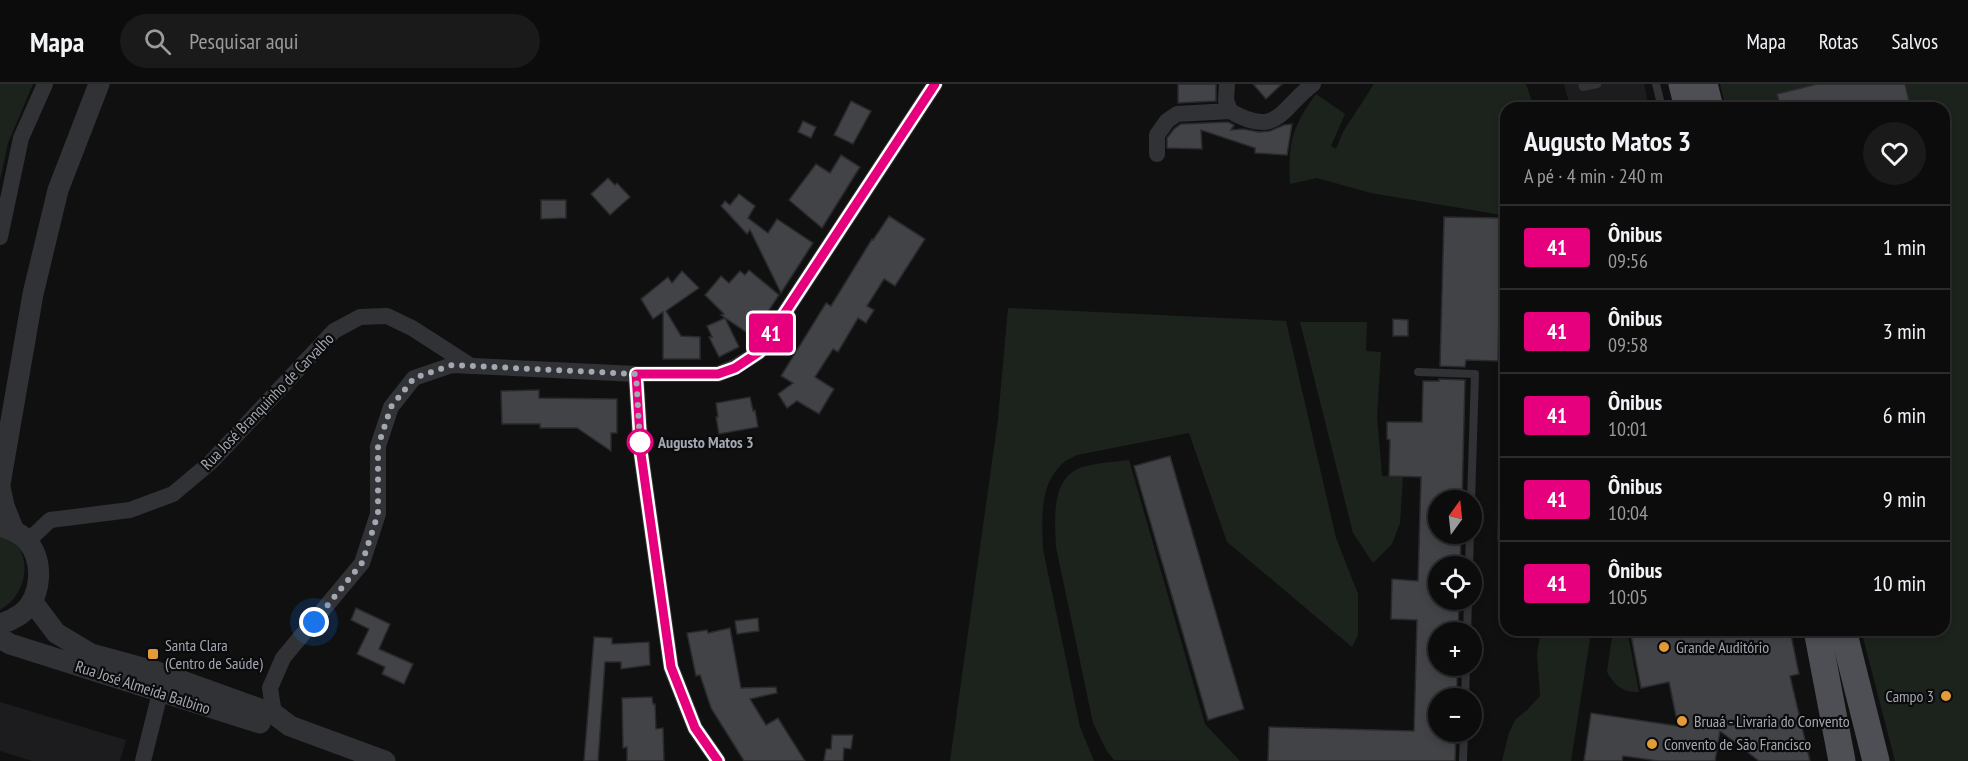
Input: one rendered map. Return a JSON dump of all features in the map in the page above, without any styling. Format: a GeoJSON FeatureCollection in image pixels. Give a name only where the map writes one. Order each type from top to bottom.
{"type":"FeatureCollection","features":[{"type":"Feature","properties":{"kind":"main road"},"geometry":{"type":"LineString","coordinates":[[1682,84],[1686,102]]}},
{"type":"Feature","properties":{"kind":"main road"},"geometry":{"type":"LineString","coordinates":[[1704,84],[1708,102]]}},
{"type":"Feature","properties":{"kind":"main road"},"geometry":{"type":"LineString","coordinates":[[1817,636],[1842,761]]}},
{"type":"Feature","properties":{"kind":"main road"},"geometry":{"type":"LineString","coordinates":[[1845,636],[1876,761]]}},
{"type":"Feature","properties":{"kind":"street"},"geometry":{"type":"LineString","coordinates":[[0,237],[21,138],[45,84]]}},
{"type":"Feature","properties":{"kind":"street"},"geometry":{"type":"LineString","coordinates":[[0,624],[21,614],[32,601],[39,578],[38,562],[14,532],[4,507],[0,485],[33,294],[58,189],[99,84]]}},
{"type":"Feature","properties":{"kind":"street"},"geometry":{"type":"LineString","coordinates":[[282,720],[270,688],[283,658],[362,563],[378,514],[378,446],[391,407],[414,378],[452,365],[636,374],[718,374],[735,368],[759,352],[935,84]]}},
{"type":"Feature","properties":{"kind":"street"},"geometry":{"type":"LineString","coordinates":[[1227,84],[1226,100],[1230,111]]}},
{"type":"Feature","properties":{"kind":"street"},"geometry":{"type":"LineString","coordinates":[[1157,154],[1157,135],[1167,121],[1177,114],[1230,111],[1252,121],[1263,122],[1276,119],[1313,84]]}},
{"type":"Feature","properties":{"kind":"street","name":"Rua José Branquinho de Carvalho"},"geometry":{"type":"LineString","coordinates":[[14,532],[50,520],[130,510],[173,494],[211,462],[334,331],[360,317],[387,316],[412,328],[472,367]]}},
{"type":"Feature","properties":{"kind":"street"},"geometry":{"type":"LineString","coordinates":[[636,374],[641,454],[671,667],[695,728],[718,761]]}},
{"type":"Feature","properties":{"kind":"street","name":"Rua José Almeida Balbino"},"geometry":{"type":"LineString","coordinates":[[32,601],[56,633],[91,654],[270,726],[282,720],[386,761]]}},
{"type":"Feature","properties":{"kind":"street","name":"Rua José Almeida Balbino"},"geometry":{"type":"LineString","coordinates":[[0,638],[10,644],[158,682]]}},
{"type":"Feature","properties":{"kind":"street"},"geometry":{"type":"LineString","coordinates":[[143,761],[158,682]]}},
{"type":"Feature","properties":{"kind":"lane"},"geometry":{"type":"LineString","coordinates":[[1582,84],[1583,87],[1597,84]]}},
{"type":"Feature","properties":{"kind":"lane"},"geometry":{"type":"LineString","coordinates":[[1656,84],[1660,102]]}},
{"type":"Feature","properties":{"kind":"lane"},"geometry":{"type":"LineString","coordinates":[[1418,372],[1475,374],[1471,490]]}},
{"type":"Feature","properties":{"kind":"lane"},"geometry":{"type":"LineString","coordinates":[[1463,761],[1464,742]]}},
{"type":"Feature","properties":{"kind":"shaded area"},"geometry":{"type":"Polygon","coordinates":[[[0,84],[33,84],[8,143],[0,180],[0,84]]]}},
{"type":"Feature","properties":{"kind":"shaded area"},"geometry":{"type":"Polygon","coordinates":[[[1374,84],[1526,84],[1532,102],[1500,102],[1500,214],[1371,193],[1317,178],[1290,184],[1293,136],[1316,94],[1345,114],[1331,146],[1336,149],[1343,132],[1374,84]]]}},
{"type":"Feature","properties":{"kind":"shaded area"},"geometry":{"type":"Polygon","coordinates":[[[1564,84],[1644,84],[1648,102],[1576,101],[1569,102],[1564,84]]]}},
{"type":"Feature","properties":{"kind":"shaded area"},"geometry":{"type":"Polygon","coordinates":[[[1720,84],[1968,84],[1968,761],[1895,761],[1863,636],[1950,636],[1950,102],[1724,102],[1720,84]]]}},
{"type":"Feature","properties":{"kind":"shaded area"},"geometry":{"type":"Polygon","coordinates":[[[1008,308],[1286,321],[1336,538],[1358,594],[1358,635],[1352,647],[1227,542],[1189,433],[1077,455],[1063,463],[1054,473],[1045,493],[1043,549],[1080,727],[1094,761],[950,761],[998,419],[1008,308]]]}},
{"type":"Feature","properties":{"kind":"shaded area"},"geometry":{"type":"Polygon","coordinates":[[[1300,322],[1367,322],[1366,351],[1381,352],[1377,417],[1382,476],[1403,477],[1400,523],[1392,544],[1373,563],[1353,533],[1300,322]]]}},
{"type":"Feature","properties":{"kind":"shaded area"},"geometry":{"type":"Polygon","coordinates":[[[1500,430],[1500,543],[1497,540],[1500,430]]]}},
{"type":"Feature","properties":{"kind":"shaded area"},"geometry":{"type":"Polygon","coordinates":[[[1129,460],[1205,724],[1240,761],[1114,760],[1093,723],[1056,547],[1055,513],[1059,490],[1064,480],[1072,473],[1082,467],[1129,460]]]}},
{"type":"Feature","properties":{"kind":"shaded area"},"geometry":{"type":"Polygon","coordinates":[[[0,531],[16,543],[24,561],[24,571],[20,589],[15,597],[0,610],[0,531]]]}},
{"type":"Feature","properties":{"kind":"shaded area"},"geometry":{"type":"Polygon","coordinates":[[[1540,636],[1591,636],[1571,761],[1502,761],[1515,720],[1540,696],[1537,653],[1540,636]]]}},
{"type":"Feature","properties":{"kind":"shaded area"},"geometry":{"type":"Polygon","coordinates":[[[1612,636],[1628,636],[1639,692],[1628,691],[1620,687],[1607,672],[1612,636]]]}},
{"type":"Feature","properties":{"kind":"shaded area"},"geometry":{"type":"Polygon","coordinates":[[[0,702],[126,740],[120,761],[32,761],[0,751],[0,702]]]}},
{"type":"Feature","properties":{"kind":"building"},"geometry":{"type":"Polygon","coordinates":[[[1178,84],[1216,84],[1216,101],[1178,103],[1178,84]]]}},
{"type":"Feature","properties":{"kind":"building"},"geometry":{"type":"Polygon","coordinates":[[[1253,84],[1282,84],[1266,99],[1253,84]]]}},
{"type":"Feature","properties":{"kind":"building"},"geometry":{"type":"Polygon","coordinates":[[[1817,84],[1905,84],[1910,102],[1779,102],[1777,94],[1817,84]]]}},
{"type":"Feature","properties":{"kind":"building"},"geometry":{"type":"Polygon","coordinates":[[[851,101],[871,111],[853,144],[834,135],[851,101]]]}},
{"type":"Feature","properties":{"kind":"building"},"geometry":{"type":"Polygon","coordinates":[[[803,121],[816,127],[811,138],[798,132],[803,121]]]}},
{"type":"Feature","properties":{"kind":"building"},"geometry":{"type":"Polygon","coordinates":[[[1228,122],[1234,125],[1231,130],[1243,129],[1259,132],[1292,124],[1287,155],[1255,153],[1255,148],[1201,130],[1202,149],[1167,148],[1167,138],[1181,124],[1228,122]]]}},
{"type":"Feature","properties":{"kind":"building"},"geometry":{"type":"Polygon","coordinates":[[[841,155],[860,167],[822,228],[789,200],[816,164],[830,173],[841,155]]]}},
{"type":"Feature","properties":{"kind":"building"},"geometry":{"type":"Polygon","coordinates":[[[608,178],[615,185],[617,183],[630,197],[610,215],[591,194],[608,178]]]}},
{"type":"Feature","properties":{"kind":"building"},"geometry":{"type":"Polygon","coordinates":[[[739,194],[755,206],[748,218],[768,233],[777,219],[813,243],[781,293],[750,230],[747,234],[721,206],[725,201],[730,205],[739,194]]]}},
{"type":"Feature","properties":{"kind":"building"},"geometry":{"type":"Polygon","coordinates":[[[541,200],[566,200],[566,218],[541,219],[541,200]]]}},
{"type":"Feature","properties":{"kind":"building"},"geometry":{"type":"Polygon","coordinates":[[[889,216],[925,239],[895,286],[884,279],[867,306],[874,310],[866,323],[858,318],[838,352],[833,349],[815,377],[834,389],[819,414],[797,401],[787,408],[778,394],[793,383],[781,376],[826,303],[831,306],[872,239],[889,216]]]}},
{"type":"Feature","properties":{"kind":"building"},"geometry":{"type":"Polygon","coordinates":[[[1444,217],[1500,218],[1498,361],[1466,360],[1465,367],[1440,366],[1444,217]]]}},
{"type":"Feature","properties":{"kind":"building"},"geometry":{"type":"Polygon","coordinates":[[[749,270],[779,295],[752,336],[721,315],[724,314],[705,295],[721,276],[729,283],[740,271],[745,275],[749,270]]]}},
{"type":"Feature","properties":{"kind":"building"},"geometry":{"type":"Polygon","coordinates":[[[682,271],[699,288],[666,311],[681,336],[700,337],[700,359],[663,359],[663,312],[653,319],[641,299],[668,277],[672,283],[682,271]]]}},
{"type":"Feature","properties":{"kind":"building"},"geometry":{"type":"Polygon","coordinates":[[[725,318],[739,347],[719,357],[709,337],[712,337],[707,326],[725,318]]]}},
{"type":"Feature","properties":{"kind":"building"},"geometry":{"type":"Polygon","coordinates":[[[1393,319],[1408,320],[1408,336],[1393,336],[1393,319]]]}},
{"type":"Feature","properties":{"kind":"building"},"geometry":{"type":"Polygon","coordinates":[[[1439,379],[1465,380],[1462,490],[1428,490],[1428,544],[1461,544],[1460,556],[1428,556],[1428,610],[1459,610],[1458,622],[1428,622],[1428,676],[1457,676],[1457,688],[1428,688],[1428,742],[1456,742],[1455,761],[1268,761],[1269,727],[1414,731],[1417,620],[1391,619],[1392,579],[1418,581],[1421,477],[1389,476],[1390,440],[1387,439],[1387,422],[1422,422],[1423,381],[1439,381],[1439,379]]]}},
{"type":"Feature","properties":{"kind":"building"},"geometry":{"type":"Polygon","coordinates":[[[539,390],[539,398],[617,399],[617,433],[611,433],[611,451],[577,428],[540,428],[540,424],[502,424],[501,391],[539,390]]]}},
{"type":"Feature","properties":{"kind":"building"},"geometry":{"type":"Polygon","coordinates":[[[750,397],[758,427],[719,434],[716,403],[750,397]]]}},
{"type":"Feature","properties":{"kind":"building"},"geometry":{"type":"Polygon","coordinates":[[[1170,456],[1244,709],[1208,720],[1134,466],[1170,456]]]}},
{"type":"Feature","properties":{"kind":"building"},"geometry":{"type":"Polygon","coordinates":[[[356,608],[390,624],[379,649],[413,664],[404,684],[382,674],[385,667],[357,654],[369,629],[351,620],[356,608]]]}},
{"type":"Feature","properties":{"kind":"building"},"geometry":{"type":"Polygon","coordinates":[[[758,618],[759,631],[737,634],[735,621],[758,618]]]}},
{"type":"Feature","properties":{"kind":"building"},"geometry":{"type":"Polygon","coordinates":[[[730,628],[741,688],[776,687],[777,693],[750,699],[766,725],[778,718],[805,761],[744,761],[711,708],[700,675],[696,676],[687,633],[707,630],[708,633],[730,628]]]}},
{"type":"Feature","properties":{"kind":"building"},"geometry":{"type":"Polygon","coordinates":[[[1631,636],[1791,636],[1799,674],[1790,676],[1810,761],[1759,761],[1720,731],[1715,761],[1659,761],[1623,756],[1622,761],[1584,761],[1591,713],[1678,726],[1669,682],[1641,688],[1631,636]]]}},
{"type":"Feature","properties":{"kind":"building"},"geometry":{"type":"Polygon","coordinates":[[[594,637],[612,638],[612,644],[649,642],[650,665],[621,669],[621,662],[605,662],[598,761],[584,761],[594,637]]]}},
{"type":"Feature","properties":{"kind":"building"},"geometry":{"type":"Polygon","coordinates":[[[652,697],[653,704],[655,704],[656,729],[663,728],[664,761],[627,761],[627,747],[623,748],[622,698],[652,697]]]}},
{"type":"Feature","properties":{"kind":"building"},"geometry":{"type":"Polygon","coordinates":[[[832,735],[853,735],[851,749],[844,748],[843,761],[824,761],[826,749],[831,749],[832,735]]]}},
{"type":"Feature","properties":{"kind":"bus line","name":"41"},"geometry":{"type":"LineString","coordinates":[[718,761],[695,728],[671,667],[641,454],[636,374],[718,374],[735,368],[759,352],[935,84]]}},
{"type":"Feature","properties":{"kind":"place","name":"Augusto Matos 3"},"geometry":{"type":"Point","coordinates":[640,442]}},
{"type":"Feature","properties":{"kind":"place","name":"Grande Auditório"},"geometry":{"type":"Point","coordinates":[1664,647]}},
{"type":"Feature","properties":{"kind":"place","name":"Santa Clara (Centro de Saúde)"},"geometry":{"type":"Point","coordinates":[153,654]}},
{"type":"Feature","properties":{"kind":"place","name":"Campo 3"},"geometry":{"type":"Point","coordinates":[1946,696]}},
{"type":"Feature","properties":{"kind":"place","name":"Bruaá - Livraria do Convento"},"geometry":{"type":"Point","coordinates":[1682,721]}},
{"type":"Feature","properties":{"kind":"place","name":"Convento de São Francisco"},"geometry":{"type":"Point","coordinates":[1652,744]}},
{"type":"Feature","properties":{"kind":"route"},"geometry":{"type":"LineString","coordinates":[[314,622],[362,563],[378,514],[378,446],[391,407],[414,378],[452,365],[636,374],[640,442]]}}]}
